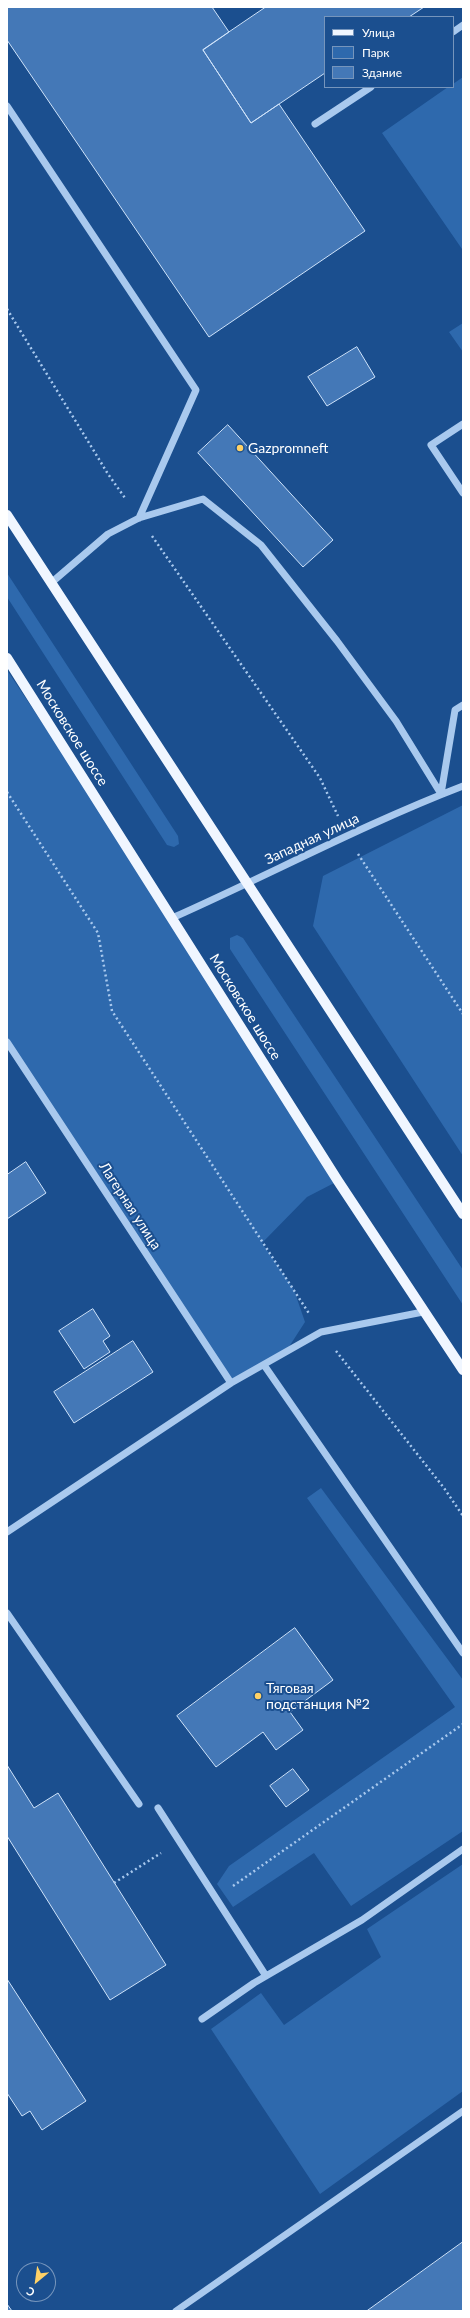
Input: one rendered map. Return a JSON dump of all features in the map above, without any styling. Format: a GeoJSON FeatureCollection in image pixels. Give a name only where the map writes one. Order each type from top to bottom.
{"type":"FeatureCollection","features":[{"type":"Feature","properties":{"kind":"main road"},"geometry":{"type":"LineString","coordinates":[[7,515],[463,1214]]}},
{"type":"Feature","properties":{"kind":"main road","name":"Московское шоссе"},"geometry":{"type":"LineString","coordinates":[[7,658],[423,1312],[463,1370]]}},
{"type":"Feature","properties":{"kind":"street"},"geometry":{"type":"LineString","coordinates":[[454,31],[463,25]]}},
{"type":"Feature","properties":{"kind":"street"},"geometry":{"type":"LineString","coordinates":[[315,124],[369,88]]}},
{"type":"Feature","properties":{"kind":"street"},"geometry":{"type":"LineString","coordinates":[[7,106],[196,390],[139,518]]}},
{"type":"Feature","properties":{"kind":"street"},"geometry":{"type":"LineString","coordinates":[[463,424],[432,445],[463,492]]}},
{"type":"Feature","properties":{"kind":"street"},"geometry":{"type":"LineString","coordinates":[[51,583],[108,534],[139,518],[203,499],[260,545],[337,641],[396,721],[441,794]]}},
{"type":"Feature","properties":{"kind":"street"},"geometry":{"type":"LineString","coordinates":[[441,794],[456,710],[463,705]]}},
{"type":"Feature","properties":{"kind":"street","name":"Западная улица"},"geometry":{"type":"LineString","coordinates":[[172,918],[249,884],[348,836],[441,794],[463,786]]}},
{"type":"Feature","properties":{"kind":"street","name":"Лагерная улица"},"geometry":{"type":"LineString","coordinates":[[7,1042],[231,1383]]}},
{"type":"Feature","properties":{"kind":"street"},"geometry":{"type":"LineString","coordinates":[[7,1532],[231,1383],[321,1332],[423,1312]]}},
{"type":"Feature","properties":{"kind":"street"},"geometry":{"type":"LineString","coordinates":[[264,1365],[463,1653]]}},
{"type":"Feature","properties":{"kind":"street"},"geometry":{"type":"LineString","coordinates":[[7,1613],[139,1804]]}},
{"type":"Feature","properties":{"kind":"street"},"geometry":{"type":"LineString","coordinates":[[158,1808],[266,1976]]}},
{"type":"Feature","properties":{"kind":"street"},"geometry":{"type":"LineString","coordinates":[[202,2019],[266,1976],[362,1920],[463,1849]]}},
{"type":"Feature","properties":{"kind":"street"},"geometry":{"type":"LineString","coordinates":[[176,2311],[463,2111]]}},
{"type":"Feature","properties":{"kind":"path"},"geometry":{"type":"LineString","coordinates":[[7,309],[108,474],[320,778],[348,836],[360,857],[463,1014]]}},
{"type":"Feature","properties":{"kind":"path"},"geometry":{"type":"LineString","coordinates":[[7,792],[98,932],[112,1011],[321,1332],[444,1488],[463,1516]]}},
{"type":"Feature","properties":{"kind":"path"},"geometry":{"type":"LineString","coordinates":[[216,1898],[463,1724]]}},
{"type":"Feature","properties":{"kind":"path"},"geometry":{"type":"LineString","coordinates":[[114,1883],[180,1841]]}},
{"type":"Feature","properties":{"kind":"green space"},"geometry":{"type":"Polygon","coordinates":[[[463,77],[463,249],[382,133],[447,88],[454,88],[454,83],[463,77]]]}},
{"type":"Feature","properties":{"kind":"green space"},"geometry":{"type":"Polygon","coordinates":[[[463,323],[463,352],[449,332],[463,323]]]}},
{"type":"Feature","properties":{"kind":"green space"},"geometry":{"type":"Polygon","coordinates":[[[7,573],[178,836],[179,844],[174,847],[167,845],[7,597],[7,573]]]}},
{"type":"Feature","properties":{"kind":"green space"},"geometry":{"type":"Polygon","coordinates":[[[7,670],[172,918],[338,1181],[307,1197],[262,1243],[294,1290],[305,1322],[285,1353],[231,1383],[7,1042],[7,670]]]}},
{"type":"Feature","properties":{"kind":"green space"},"geometry":{"type":"Polygon","coordinates":[[[463,805],[463,1156],[313,926],[323,876],[463,805]]]}},
{"type":"Feature","properties":{"kind":"green space"},"geometry":{"type":"Polygon","coordinates":[[[237,935],[243,938],[463,1270],[463,1305],[230,949],[230,938],[237,935]]]}},
{"type":"Feature","properties":{"kind":"green space"},"geometry":{"type":"Polygon","coordinates":[[[321,1488],[463,1680],[463,1831],[351,1906],[314,1853],[233,1907],[217,1884],[229,1866],[455,1707],[307,1498],[321,1488]]]}},
{"type":"Feature","properties":{"kind":"green space"},"geometry":{"type":"Polygon","coordinates":[[[463,1864],[463,2091],[320,2194],[211,2029],[261,1993],[284,2025],[381,1957],[367,1929],[463,1864]]]}},
{"type":"Feature","properties":{"kind":"building"},"geometry":{"type":"Polygon","coordinates":[[[7,7],[212,7],[229,32],[203,50],[251,123],[279,104],[365,231],[209,337],[7,40],[7,7]]]}},
{"type":"Feature","properties":{"kind":"building"},"geometry":{"type":"Polygon","coordinates":[[[266,7],[424,7],[410,16],[324,16],[324,74],[251,123],[203,50],[266,7]]]}},
{"type":"Feature","properties":{"kind":"building"},"geometry":{"type":"Polygon","coordinates":[[[357,347],[375,377],[327,406],[308,377],[357,347]]]}},
{"type":"Feature","properties":{"kind":"building"},"geometry":{"type":"Polygon","coordinates":[[[228,425],[333,540],[303,567],[198,453],[228,425]]]}},
{"type":"Feature","properties":{"kind":"building"},"geometry":{"type":"Polygon","coordinates":[[[26,1162],[46,1193],[7,1219],[7,1175],[26,1162]]]}},
{"type":"Feature","properties":{"kind":"building"},"geometry":{"type":"Polygon","coordinates":[[[93,1309],[110,1336],[103,1341],[110,1352],[84,1369],[59,1331],[93,1309]]]}},
{"type":"Feature","properties":{"kind":"building"},"geometry":{"type":"Polygon","coordinates":[[[133,1341],[153,1372],[74,1423],[54,1392],[133,1341]]]}},
{"type":"Feature","properties":{"kind":"building","name":"Тяговая подстанция №2"},"geometry":{"type":"Polygon","coordinates":[[[295,1628],[333,1680],[290,1712],[303,1730],[276,1750],[263,1732],[216,1767],[177,1716],[295,1628]]]}},
{"type":"Feature","properties":{"kind":"building"},"geometry":{"type":"Polygon","coordinates":[[[7,1765],[34,1808],[58,1793],[166,1965],[110,2000],[7,1836],[7,1765]]]}},
{"type":"Feature","properties":{"kind":"building"},"geometry":{"type":"Polygon","coordinates":[[[293,1769],[309,1790],[286,1807],[270,1786],[293,1769]]]}},
{"type":"Feature","properties":{"kind":"building"},"geometry":{"type":"Polygon","coordinates":[[[7,1979],[86,2101],[42,2130],[30,2111],[22,2116],[7,2093],[7,1979]]]}},
{"type":"Feature","properties":{"kind":"building"},"geometry":{"type":"Polygon","coordinates":[[[463,2242],[463,2311],[367,2311],[463,2242]]]}},
{"type":"Feature","properties":{"kind":"building"},"geometry":{"type":"Polygon","coordinates":[[[7,2304],[12,2311],[7,2311],[7,2304]]]}},
{"type":"Feature","properties":{"kind":"place","name":"Gazpromneft"},"geometry":{"type":"Point","coordinates":[240,448]}},
{"type":"Feature","properties":{"kind":"place","name":"Тяговая подстанция №2"},"geometry":{"type":"Point","coordinates":[258,1696]}}]}
